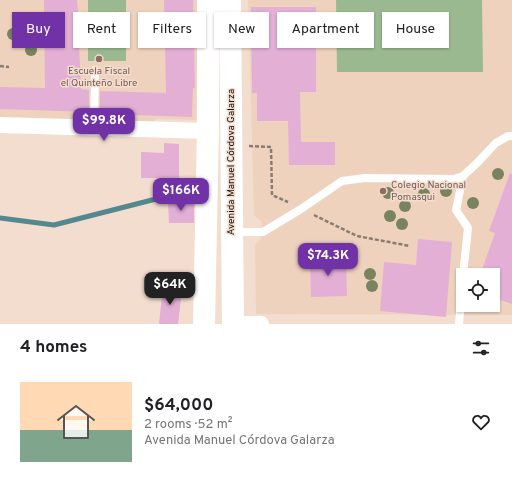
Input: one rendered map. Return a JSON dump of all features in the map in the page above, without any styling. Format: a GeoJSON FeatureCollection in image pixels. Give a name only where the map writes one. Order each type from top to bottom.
{"type":"FeatureCollection","features":[{"type":"Feature","properties":{"kind":"main road"},"geometry":{"type":"LineString","coordinates":[[204,324],[208,131],[208,0]]}},
{"type":"Feature","properties":{"kind":"main road","name":"Avenida Manuel Córdova Galarza"},"geometry":{"type":"LineString","coordinates":[[230,0],[233,324]]}},
{"type":"Feature","properties":{"kind":"street"},"geometry":{"type":"LineString","coordinates":[[0,126],[208,131]]}},
{"type":"Feature","properties":{"kind":"street"},"geometry":{"type":"LineString","coordinates":[[233,324],[261,324]]}},
{"type":"Feature","properties":{"kind":"lane"},"geometry":{"type":"LineString","coordinates":[[94,128],[95,70]]}},
{"type":"Feature","properties":{"kind":"lane"},"geometry":{"type":"LineString","coordinates":[[232,232],[263,232],[301,209],[342,181],[365,178],[454,179],[463,176],[496,143],[508,136],[512,136]]}},
{"type":"Feature","properties":{"kind":"lane"},"geometry":{"type":"LineString","coordinates":[[463,176],[456,210],[468,228],[464,268]]}},
{"type":"Feature","properties":{"kind":"lane"},"geometry":{"type":"LineString","coordinates":[[459,324],[460,312]]}},
{"type":"Feature","properties":{"kind":"path"},"geometry":{"type":"LineString","coordinates":[[0,66],[9,67]]}},
{"type":"Feature","properties":{"kind":"shaded area","name":"Escuela Fiscal el Quinteño Libre"},"geometry":{"type":"Polygon","coordinates":[[[0,0],[198,0],[198,12],[138,12],[138,48],[197,48],[196,120],[156,119],[153,122],[0,118],[0,0]]]}},
{"type":"Feature","properties":{"kind":"shaded area"},"geometry":{"type":"Polygon","coordinates":[[[248,0],[512,0],[512,315],[256,314],[255,245],[261,239],[262,222],[254,215],[249,48],[269,48],[269,12],[248,12],[248,0]]]}},
{"type":"Feature","properties":{"kind":"green space"},"geometry":{"type":"Polygon","coordinates":[[[88,0],[126,0],[126,12],[88,12],[88,0]]]}},
{"type":"Feature","properties":{"kind":"green space"},"geometry":{"type":"Polygon","coordinates":[[[336,0],[482,0],[483,72],[337,72],[337,48],[374,48],[374,12],[336,12],[336,0]]]}},
{"type":"Feature","properties":{"kind":"green space"},"geometry":{"type":"Polygon","coordinates":[[[88,48],[126,48],[126,61],[88,61],[88,48]]]}},
{"type":"Feature","properties":{"kind":"building"},"geometry":{"type":"Polygon","coordinates":[[[44,0],[77,0],[78,12],[73,12],[73,48],[79,48],[81,89],[89,90],[89,112],[0,109],[0,87],[45,88],[45,48],[65,48],[65,12],[44,12],[44,0]]]}},
{"type":"Feature","properties":{"kind":"building"},"geometry":{"type":"Polygon","coordinates":[[[164,0],[193,0],[193,12],[164,12],[164,0]]]}},
{"type":"Feature","properties":{"kind":"building"},"geometry":{"type":"Polygon","coordinates":[[[251,7],[316,7],[316,12],[277,12],[277,48],[316,48],[316,92],[300,92],[301,142],[335,142],[335,165],[289,165],[288,121],[257,121],[257,93],[252,93],[251,48],[269,48],[269,12],[251,12],[251,7]]]}},
{"type":"Feature","properties":{"kind":"building"},"geometry":{"type":"Polygon","coordinates":[[[165,48],[194,48],[195,88],[193,88],[192,117],[103,114],[103,112],[100,112],[100,91],[166,93],[165,48]]]}},
{"type":"Feature","properties":{"kind":"building"},"geometry":{"type":"Polygon","coordinates":[[[164,143],[179,144],[179,178],[141,178],[141,152],[164,153],[164,143]]]}},
{"type":"Feature","properties":{"kind":"building"},"geometry":{"type":"Polygon","coordinates":[[[510,173],[512,174],[512,304],[500,300],[500,268],[482,268],[495,233],[489,231],[510,173]]]}},
{"type":"Feature","properties":{"kind":"building"},"geometry":{"type":"Polygon","coordinates":[[[168,202],[194,202],[194,223],[169,223],[168,202]]]}},
{"type":"Feature","properties":{"kind":"building"},"geometry":{"type":"Polygon","coordinates":[[[418,239],[452,242],[446,317],[380,311],[384,262],[416,265],[418,239]]]}},
{"type":"Feature","properties":{"kind":"building"},"geometry":{"type":"Polygon","coordinates":[[[310,257],[346,257],[347,296],[311,297],[310,257]]]}},
{"type":"Feature","properties":{"kind":"building"},"geometry":{"type":"Polygon","coordinates":[[[163,287],[182,290],[178,324],[159,324],[163,287]]]}},
{"type":"Feature","properties":{"kind":"waterway"},"geometry":{"type":"LineString","coordinates":[[0,218],[54,225],[156,199]]}},
{"type":"Feature","properties":{"kind":"place","name":"Escuela Fiscal el Quinteño Libre"},"geometry":{"type":"Point","coordinates":[99,59]}},
{"type":"Feature","properties":{"kind":"place","name":"Colegio Nacional Pomasqui"},"geometry":{"type":"Point","coordinates":[383,191]}}]}
